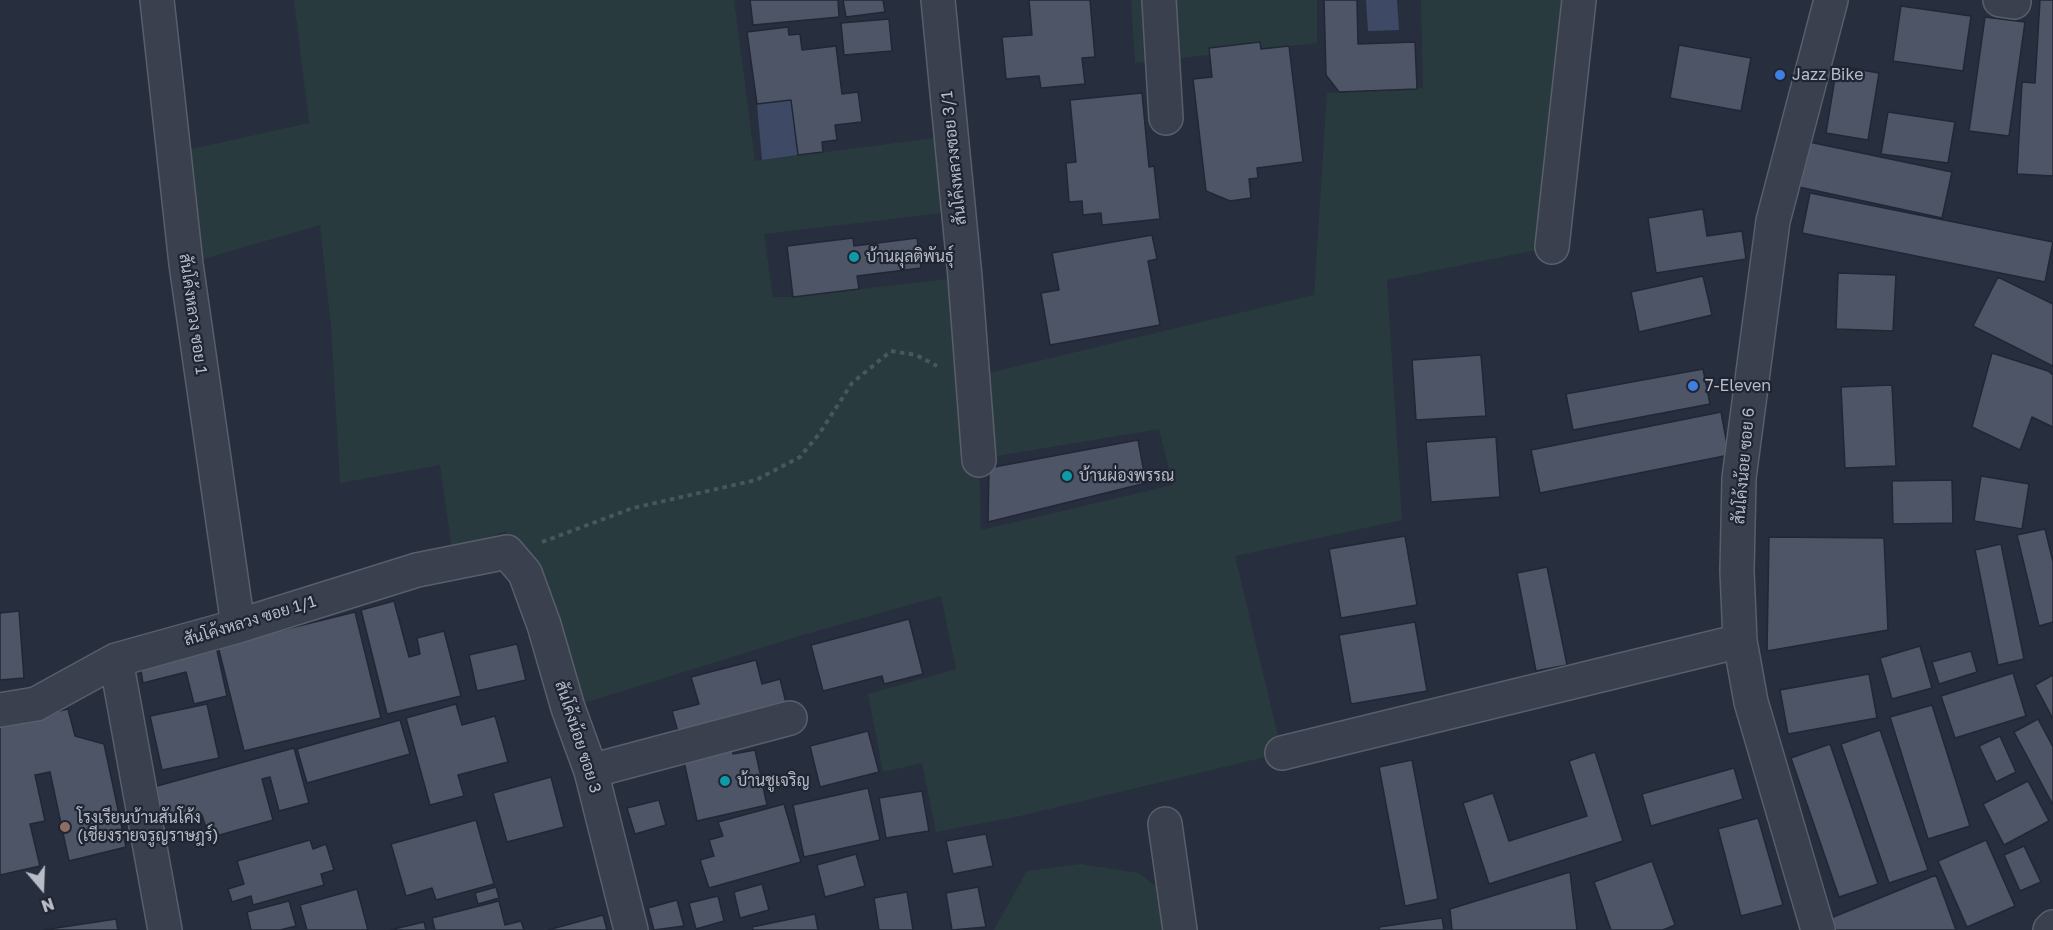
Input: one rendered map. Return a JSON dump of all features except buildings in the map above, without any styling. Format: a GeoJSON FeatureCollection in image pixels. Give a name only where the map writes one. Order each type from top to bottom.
{"type":"FeatureCollection","features":[{"type":"Feature","properties":{"kind":"street","name":"สันโค้งหลวง ซอย 1"},"geometry":{"type":"LineString","coordinates":[[157,0],[186,264],[238,626]]}},
{"type":"Feature","properties":{"kind":"street","name":"สันโค้งหลวงซอย 3/1"},"geometry":{"type":"LineString","coordinates":[[938,0],[965,277],[979,460]]}},
{"type":"Feature","properties":{"kind":"street"},"geometry":{"type":"LineString","coordinates":[[1159,0],[1166,118]]}},
{"type":"Feature","properties":{"kind":"street"},"geometry":{"type":"LineString","coordinates":[[1552,247],[1579,0]]}},
{"type":"Feature","properties":{"kind":"street","name":"สันโค้งน้อย ซอย 6"},"geometry":{"type":"LineString","coordinates":[[1818,930],[1751,702],[1740,641],[1737,571],[1739,478],[1773,221],[1831,0]]}},
{"type":"Feature","properties":{"kind":"street","name":"สันโค้งหลวง ซอย 1/1"},"geometry":{"type":"LineString","coordinates":[[0,710],[36,704],[116,660],[238,626],[417,570],[507,552]]}},
{"type":"Feature","properties":{"kind":"street","name":"สันโค้งน้อย ซอย 3"},"geometry":{"type":"LineString","coordinates":[[507,552],[525,573],[544,625],[567,708],[591,771],[631,930]]}},
{"type":"Feature","properties":{"kind":"street"},"geometry":{"type":"LineString","coordinates":[[1282,753],[1740,641]]}},
{"type":"Feature","properties":{"kind":"street"},"geometry":{"type":"LineString","coordinates":[[116,660],[165,930]]}},
{"type":"Feature","properties":{"kind":"street"},"geometry":{"type":"LineString","coordinates":[[591,771],[790,718]]}},
{"type":"Feature","properties":{"kind":"street"},"geometry":{"type":"LineString","coordinates":[[1165,824],[1180,930]]}},
{"type":"Feature","properties":{"kind":"path"},"geometry":{"type":"LineString","coordinates":[[507,552],[532,546],[633,508],[756,480],[800,457],[819,434],[852,383],[891,351],[916,355],[938,367]]}},
{"type":"Feature","properties":{"kind":"shaded area"},"geometry":{"type":"Polygon","coordinates":[[[294,0],[734,0],[755,161],[951,136],[959,211],[764,234],[773,297],[793,297],[965,277],[976,376],[1314,295],[1327,93],[1423,88],[1421,0],[1579,0],[1552,247],[1387,280],[1402,520],[1235,556],[1282,753],[1020,816],[936,832],[922,763],[883,772],[868,694],[956,669],[941,596],[806,634],[568,708],[529,580],[506,531],[452,550],[440,465],[340,483],[331,326],[320,225],[186,264],[174,153],[309,123],[294,0]],[[1159,429],[979,459],[981,530],[1173,485],[1159,429]]]}},
{"type":"Feature","properties":{"kind":"shaded area"},"geometry":{"type":"Polygon","coordinates":[[[1131,0],[1317,0],[1317,43],[1135,63],[1131,0]]]}},
{"type":"Feature","properties":{"kind":"shaded area"},"geometry":{"type":"Polygon","coordinates":[[[1081,864],[1138,873],[1176,901],[1180,930],[994,930],[1027,871],[1081,864]]]}},
{"type":"Feature","properties":{"kind":"water"},"geometry":{"type":"Polygon","coordinates":[[[1366,0],[1397,0],[1399,30],[1368,31],[1366,0]]]}},
{"type":"Feature","properties":{"kind":"water"},"geometry":{"type":"Polygon","coordinates":[[[791,100],[798,155],[762,160],[757,104],[791,100]]]}},
{"type":"Feature","properties":{"kind":"place","name":"Jazz Bike"},"geometry":{"type":"Point","coordinates":[1780,75]}},
{"type":"Feature","properties":{"kind":"place","name":"บ้านผุลติพันธ์ุ"},"geometry":{"type":"Point","coordinates":[854,257]}},
{"type":"Feature","properties":{"kind":"place","name":"7-Eleven"},"geometry":{"type":"Point","coordinates":[1693,386]}},
{"type":"Feature","properties":{"kind":"place","name":"บ้านผ่องพรรณ"},"geometry":{"type":"Point","coordinates":[1067,476]}},
{"type":"Feature","properties":{"kind":"place","name":"บ้านชูเจริญ"},"geometry":{"type":"Point","coordinates":[725,781]}},
{"type":"Feature","properties":{"kind":"place","name":"โรงเรียนบ้านสันโค้ง (เชียงรายจรูญราษฎร์)"},"geometry":{"type":"Point","coordinates":[65,827]}}]}
